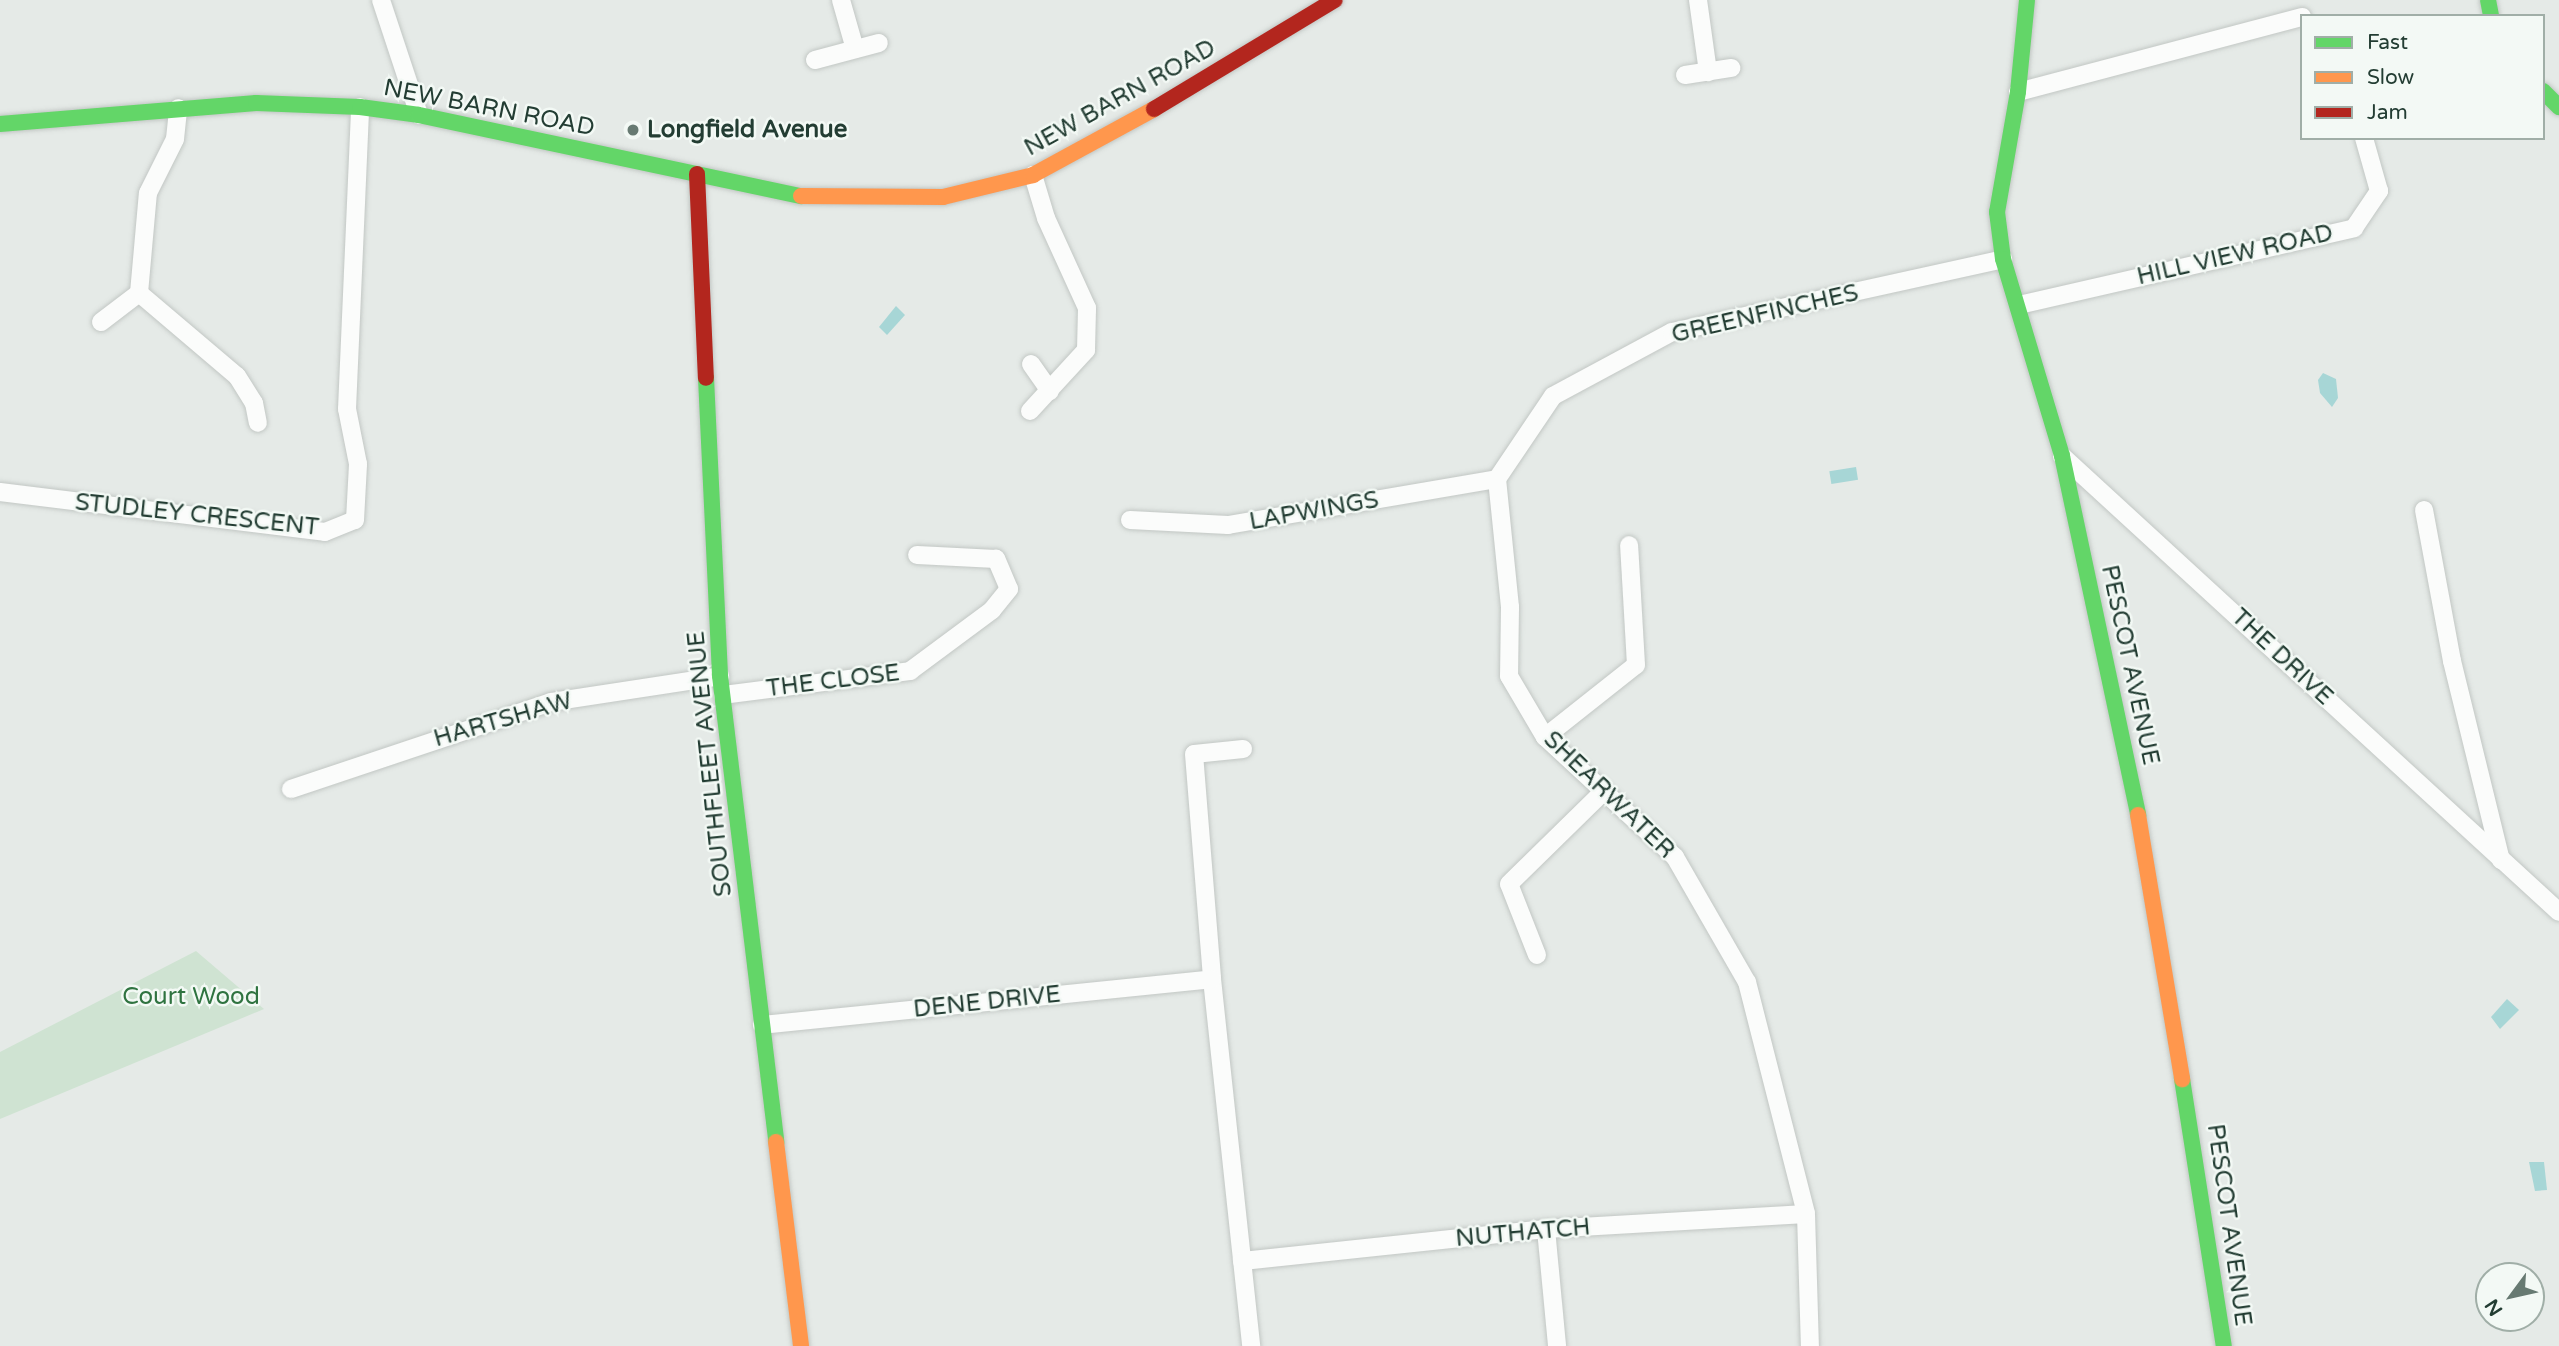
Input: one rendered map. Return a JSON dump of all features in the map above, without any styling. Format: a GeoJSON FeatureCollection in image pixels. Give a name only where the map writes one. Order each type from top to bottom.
{"type":"FeatureCollection","features":[{"type":"Feature","properties":{"kind":"street"},"geometry":{"type":"LineString","coordinates":[[381,0],[419,115]]}},
{"type":"Feature","properties":{"kind":"street"},"geometry":{"type":"LineString","coordinates":[[841,0],[855,49]]}},
{"type":"Feature","properties":{"kind":"street","name":"NEW BARN ROAD"},"geometry":{"type":"LineString","coordinates":[[0,124],[256,103],[360,107],[419,115],[813,199],[943,197],[1033,175],[1109,136],[1335,0]]}},
{"type":"Feature","properties":{"kind":"street"},"geometry":{"type":"LineString","coordinates":[[1698,0],[1708,72]]}},
{"type":"Feature","properties":{"kind":"street","name":"PESCOT AVENUE"},"geometry":{"type":"LineString","coordinates":[[2027,0],[2018,92],[1997,212],[2003,259],[2019,305],[2062,456],[2113,683],[2158,921],[2224,1346]]}},
{"type":"Feature","properties":{"kind":"street"},"geometry":{"type":"LineString","coordinates":[[2018,92],[2300,18]]}},
{"type":"Feature","properties":{"kind":"street"},"geometry":{"type":"LineString","coordinates":[[815,60],[879,43]]}},
{"type":"Feature","properties":{"kind":"street"},"geometry":{"type":"LineString","coordinates":[[1685,75],[1731,68]]}},
{"type":"Feature","properties":{"kind":"street"},"geometry":{"type":"LineString","coordinates":[[2545,93],[2559,107]]}},
{"type":"Feature","properties":{"kind":"street","name":"STUDLEY CRESCENT"},"geometry":{"type":"LineString","coordinates":[[0,492],[325,532],[355,520],[358,464],[347,409],[360,107]]}},
{"type":"Feature","properties":{"kind":"street"},"geometry":{"type":"LineString","coordinates":[[101,322],[139,293],[148,193],[175,139],[178,108]]}},
{"type":"Feature","properties":{"kind":"street","name":"HILL VIEW ROAD"},"geometry":{"type":"LineString","coordinates":[[2019,305],[2354,228],[2379,191],[2365,140]]}},
{"type":"Feature","properties":{"kind":"street","name":"SOUTHFLEET AVENUE"},"geometry":{"type":"LineString","coordinates":[[696,174],[720,676],[801,1346]]}},
{"type":"Feature","properties":{"kind":"street"},"geometry":{"type":"LineString","coordinates":[[1030,411],[1086,350],[1087,308],[1046,218],[1033,175]]}},
{"type":"Feature","properties":{"kind":"street","name":"GREENFINCHES"},"geometry":{"type":"LineString","coordinates":[[1497,479],[1553,396],[1672,332],[2003,259]]}},
{"type":"Feature","properties":{"kind":"street"},"geometry":{"type":"LineString","coordinates":[[139,293],[237,376],[254,403],[258,424]]}},
{"type":"Feature","properties":{"kind":"street"},"geometry":{"type":"LineString","coordinates":[[1031,364],[1050,391]]}},
{"type":"Feature","properties":{"kind":"street","name":"THE DRIVE"},"geometry":{"type":"LineString","coordinates":[[2062,456],[2559,912]]}},
{"type":"Feature","properties":{"kind":"street","name":"LAPWINGS"},"geometry":{"type":"LineString","coordinates":[[1130,520],[1228,525],[1497,479]]}},
{"type":"Feature","properties":{"kind":"street","name":"SHEARWATER"},"geometry":{"type":"LineString","coordinates":[[1497,479],[1510,607],[1509,677],[1545,737],[1602,793],[1675,857],[1747,982],[1806,1214],[1810,1346]]}},
{"type":"Feature","properties":{"kind":"street"},"geometry":{"type":"LineString","coordinates":[[2424,510],[2452,661],[2501,860]]}},
{"type":"Feature","properties":{"kind":"street"},"geometry":{"type":"LineString","coordinates":[[1545,737],[1636,665],[1629,545]]}},
{"type":"Feature","properties":{"kind":"street","name":"THE CLOSE"},"geometry":{"type":"LineString","coordinates":[[723,695],[910,671],[992,610],[1009,589],[996,559],[917,555]]}},
{"type":"Feature","properties":{"kind":"street","name":"HARTSHAW"},"geometry":{"type":"LineString","coordinates":[[292,789],[551,702],[720,676]]}},
{"type":"Feature","properties":{"kind":"street"},"geometry":{"type":"LineString","coordinates":[[1244,749],[1194,754],[1212,979],[1251,1346]]}},
{"type":"Feature","properties":{"kind":"street"},"geometry":{"type":"LineString","coordinates":[[1537,955],[1509,884],[1602,793]]}},
{"type":"Feature","properties":{"kind":"street","name":"DENE DRIVE"},"geometry":{"type":"LineString","coordinates":[[762,1025],[1212,979]]}},
{"type":"Feature","properties":{"kind":"street","name":"NUTHATCH"},"geometry":{"type":"LineString","coordinates":[[1242,1261],[1546,1229],[1806,1214]]}},
{"type":"Feature","properties":{"kind":"street"},"geometry":{"type":"LineString","coordinates":[[1546,1229],[1557,1346]]}},
{"type":"Feature","properties":{"kind":"green space","name":"Court Wood"},"geometry":{"type":"Polygon","coordinates":[[[196,951],[264,1009],[0,1119],[0,1052],[196,951]]]}},
{"type":"Feature","properties":{"kind":"water"},"geometry":{"type":"Polygon","coordinates":[[[896,306],[905,315],[887,335],[879,327],[896,306]]]}},
{"type":"Feature","properties":{"kind":"water"},"geometry":{"type":"Polygon","coordinates":[[[2323,373],[2336,379],[2338,398],[2332,407],[2320,393],[2318,380],[2323,373]]]}},
{"type":"Feature","properties":{"kind":"water"},"geometry":{"type":"Polygon","coordinates":[[[1856,467],[1858,480],[1831,484],[1829,471],[1856,467]]]}},
{"type":"Feature","properties":{"kind":"water"},"geometry":{"type":"Polygon","coordinates":[[[2507,999],[2519,1010],[2500,1029],[2491,1017],[2507,999]]]}},
{"type":"Feature","properties":{"kind":"water"},"geometry":{"type":"Polygon","coordinates":[[[2529,1162],[2544,1162],[2547,1190],[2535,1191],[2529,1162]]]}},
{"type":"Feature","properties":{"kind":"traffic: fast"},"geometry":{"type":"LineString","coordinates":[[2027,0],[2018,92],[1997,212],[2003,259],[2062,456],[2138,815]]}},
{"type":"Feature","properties":{"kind":"traffic: fast"},"geometry":{"type":"LineString","coordinates":[[2488,0],[2491,14]]}},
{"type":"Feature","properties":{"kind":"traffic: fast"},"geometry":{"type":"LineString","coordinates":[[2545,93],[2559,107]]}},
{"type":"Feature","properties":{"kind":"traffic: fast"},"geometry":{"type":"LineString","coordinates":[[0,124],[256,103],[360,107],[419,115],[801,196]]}},
{"type":"Feature","properties":{"kind":"traffic: fast"},"geometry":{"type":"LineString","coordinates":[[706,378],[720,676],[776,1142]]}},
{"type":"Feature","properties":{"kind":"traffic: fast"},"geometry":{"type":"LineString","coordinates":[[2182,1079],[2224,1346]]}},
{"type":"Feature","properties":{"kind":"traffic: slow"},"geometry":{"type":"LineString","coordinates":[[801,196],[943,197],[1033,175],[1154,109]]}},
{"type":"Feature","properties":{"kind":"traffic: slow"},"geometry":{"type":"LineString","coordinates":[[2138,815],[2182,1079]]}},
{"type":"Feature","properties":{"kind":"traffic: slow"},"geometry":{"type":"LineString","coordinates":[[776,1142],[801,1346]]}},
{"type":"Feature","properties":{"kind":"traffic: jam"},"geometry":{"type":"LineString","coordinates":[[1154,109],[1335,0]]}},
{"type":"Feature","properties":{"kind":"traffic: jam"},"geometry":{"type":"LineString","coordinates":[[697,174],[706,378]]}},
{"type":"Feature","properties":{"kind":"place","name":"Longfield Avenue"},"geometry":{"type":"Point","coordinates":[633,130]}}]}
